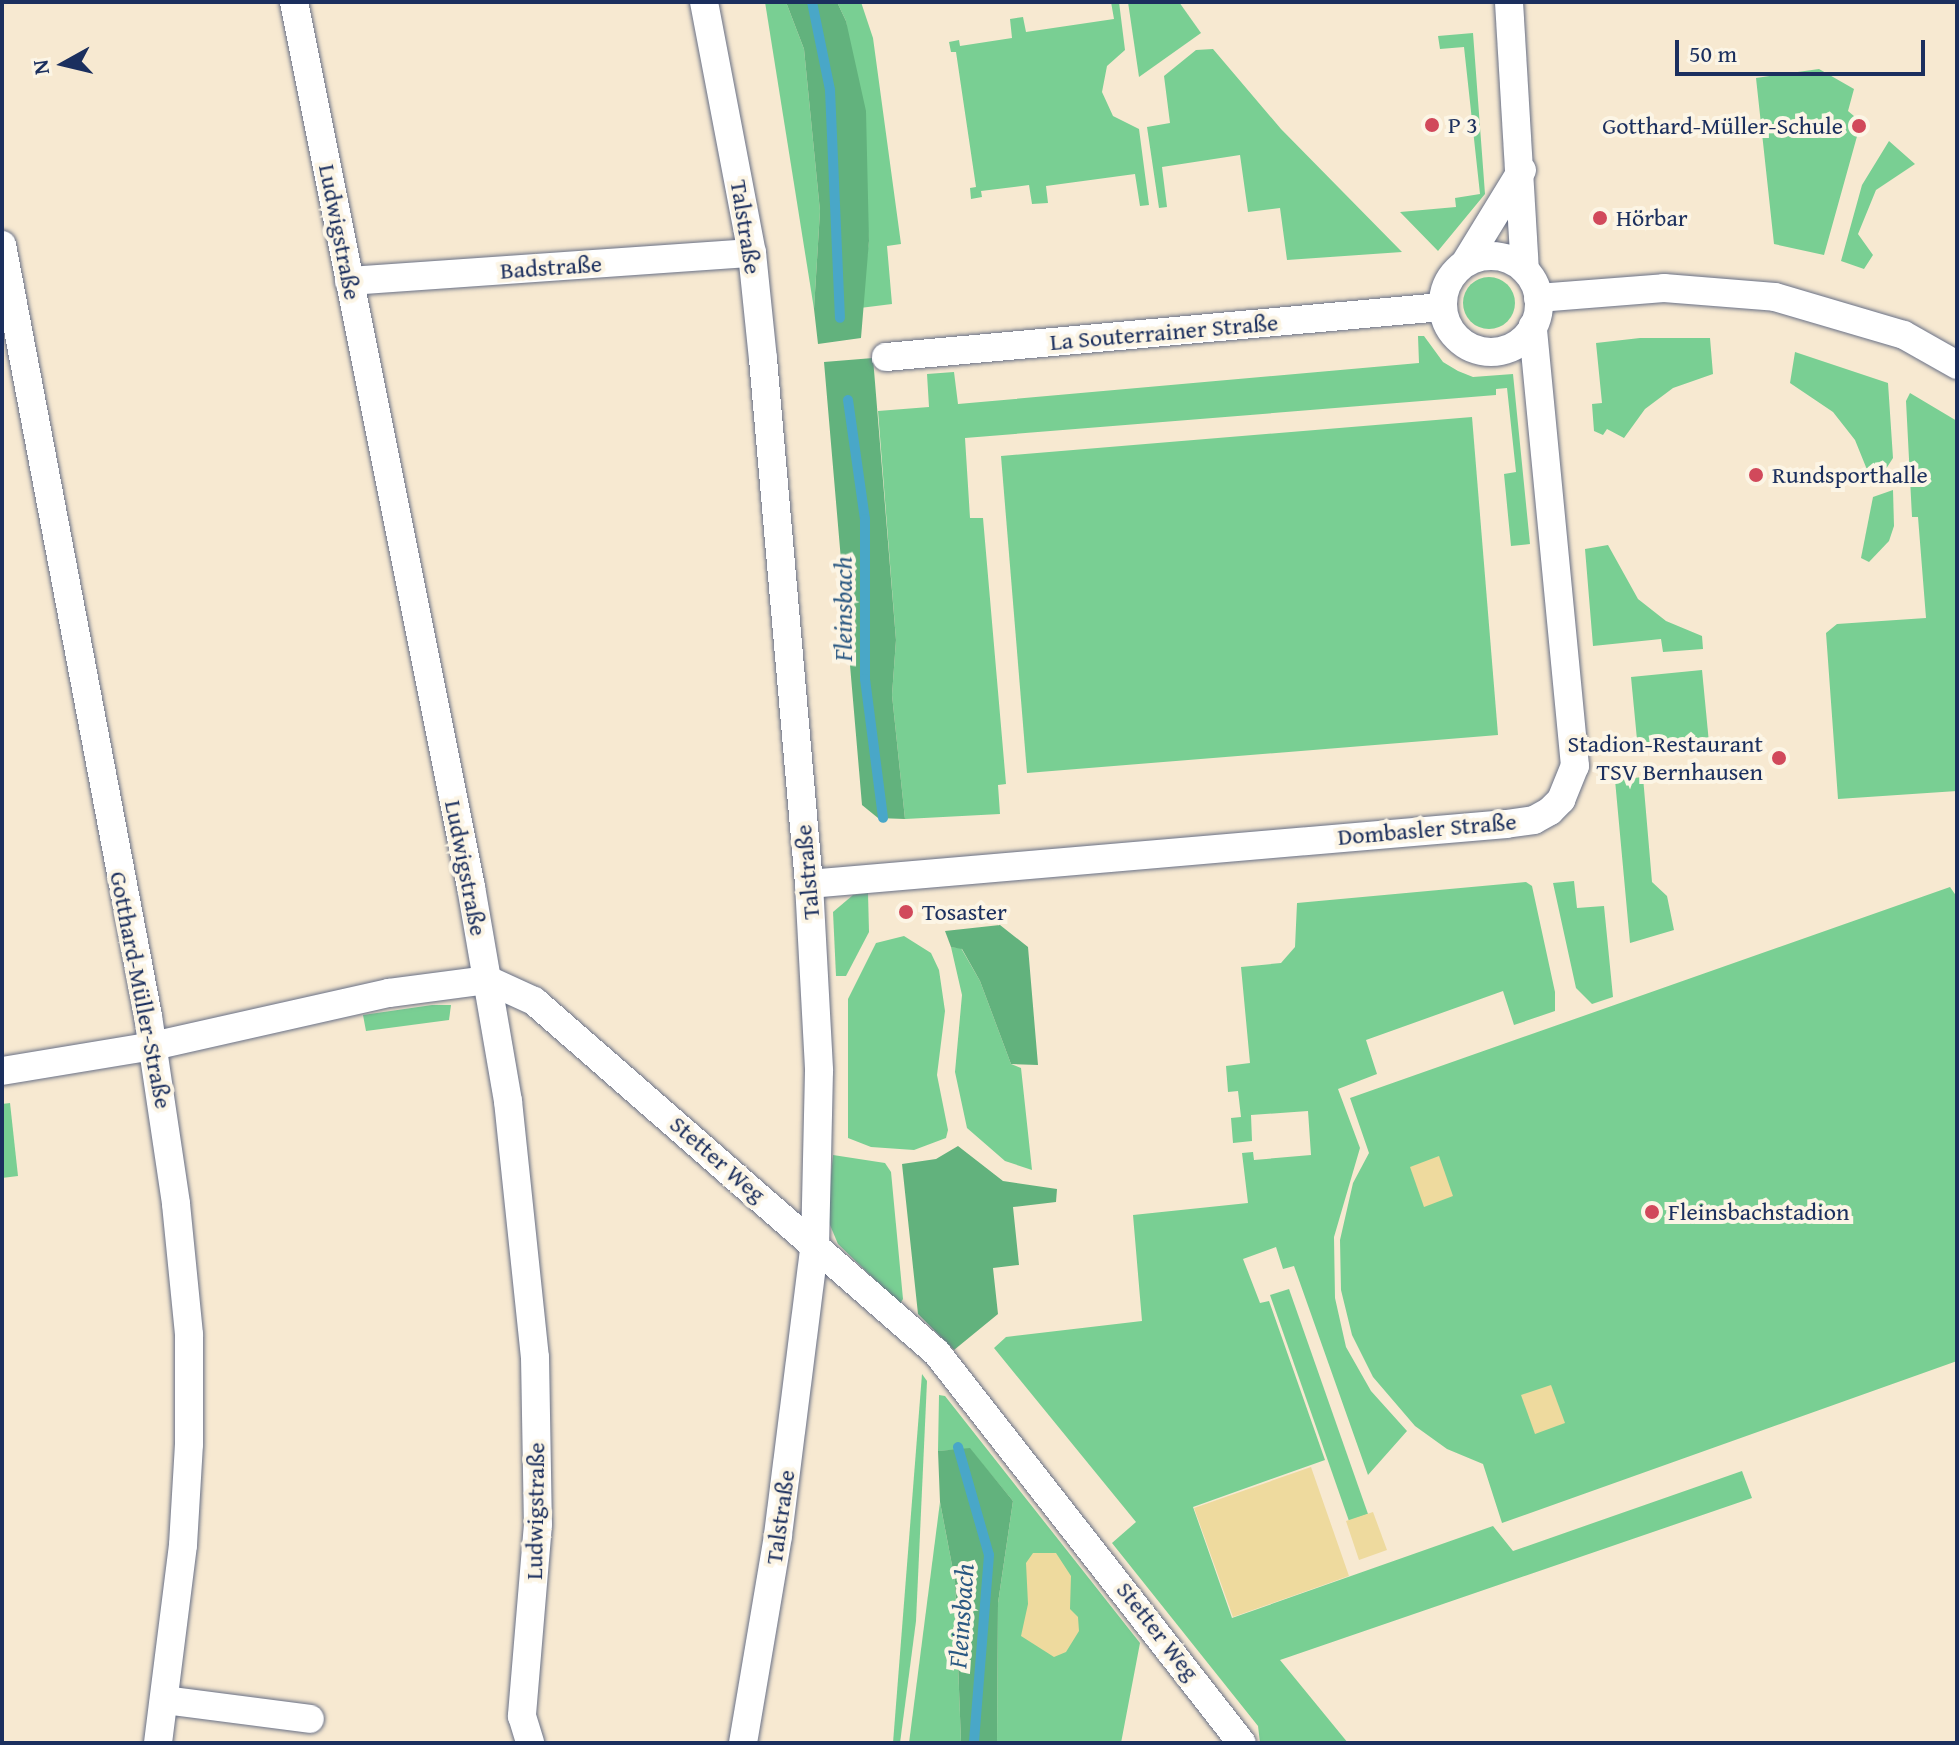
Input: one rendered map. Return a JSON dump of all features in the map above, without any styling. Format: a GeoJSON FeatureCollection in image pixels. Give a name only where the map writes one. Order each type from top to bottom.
{"type":"FeatureCollection","features":[{"type":"Feature","properties":{"kind":"street","name":"Ludwigstraße"},"geometry":{"type":"LineString","coordinates":[[294,2],[488,980],[510,1115],[535,1357],[538,1524],[522,1716],[530,1743]]}},
{"type":"Feature","properties":{"kind":"street","name":"Talstraße"},"geometry":{"type":"LineString","coordinates":[[704,2],[752,253],[809,884],[819,1071],[815,1242],[778,1536],[743,1743]]}},
{"type":"Feature","properties":{"kind":"street"},"geometry":{"type":"LineString","coordinates":[[1509,2],[1522,170],[1525,270],[1538,298],[1533,326],[1515,345],[1489,352],[1457,339],[1442,307],[1444,290],[1465,263],[1522,170]]}},
{"type":"Feature","properties":{"kind":"street","name":"Gotthard-Müller-Straße"},"geometry":{"type":"LineString","coordinates":[[2,245],[153,1046],[171,1160],[189,1335],[183,1545],[158,1743]]}},
{"type":"Feature","properties":{"kind":"street","name":"Badstraße"},"geometry":{"type":"LineString","coordinates":[[349,281],[752,253]]}},
{"type":"Feature","properties":{"kind":"street"},"geometry":{"type":"LineString","coordinates":[[1465,263],[1496,256],[1525,270]]}},
{"type":"Feature","properties":{"kind":"street"},"geometry":{"type":"LineString","coordinates":[[1538,298],[1664,288],[1775,297],[1890,329],[1957,365]]}},
{"type":"Feature","properties":{"kind":"street","name":"La Souterrainer Straße"},"geometry":{"type":"LineString","coordinates":[[886,357],[1442,307]]}},
{"type":"Feature","properties":{"kind":"street","name":"Dombasler Straße"},"geometry":{"type":"LineString","coordinates":[[809,884],[1534,820],[1561,800],[1575,766],[1533,326]]}},
{"type":"Feature","properties":{"kind":"street"},"geometry":{"type":"LineString","coordinates":[[2,1071],[153,1046],[316,1008],[488,980]]}},
{"type":"Feature","properties":{"kind":"street","name":"Stetter Weg"},"geometry":{"type":"LineString","coordinates":[[488,980],[534,1001],[815,1242],[937,1353],[1242,1743]]}},
{"type":"Feature","properties":{"kind":"street"},"geometry":{"type":"LineString","coordinates":[[164,1700],[310,1719]]}},
{"type":"Feature","properties":{"kind":"green space"},"geometry":{"type":"Polygon","coordinates":[[[765,2],[786,2],[804,49],[820,211],[814,309],[765,2]]]}},
{"type":"Feature","properties":{"kind":"green space"},"geometry":{"type":"Polygon","coordinates":[[[786,2],[837,2],[846,21],[866,111],[869,241],[861,338],[818,344],[814,309],[820,211],[804,49],[786,2]]]}},
{"type":"Feature","properties":{"kind":"green space"},"geometry":{"type":"Polygon","coordinates":[[[837,2],[861,2],[873,38],[901,244],[887,246],[892,304],[860,308],[869,241],[846,21],[837,2]]]}},
{"type":"Feature","properties":{"kind":"green space"},"geometry":{"type":"Polygon","coordinates":[[[1111,2],[1119,2],[1125,50],[1107,66],[1102,92],[1113,116],[1139,129],[1149,205],[1140,206],[1135,174],[1046,186],[1048,203],[1032,204],[1029,185],[981,191],[982,197],[971,199],[970,188],[976,187],[956,52],[951,52],[949,42],[959,40],[960,46],[1012,38],[1010,19],[1023,17],[1026,32],[1114,19],[1111,2]]]}},
{"type":"Feature","properties":{"kind":"green space"},"geometry":{"type":"Polygon","coordinates":[[[1128,2],[1179,2],[1201,33],[1139,77],[1128,2]]]}},
{"type":"Feature","properties":{"kind":"green space"},"geometry":{"type":"Polygon","coordinates":[[[1473,33],[1485,194],[1438,251],[1400,212],[1456,207],[1455,198],[1480,194],[1464,47],[1440,49],[1438,36],[1473,33]]]}},
{"type":"Feature","properties":{"kind":"green space"},"geometry":{"type":"Polygon","coordinates":[[[1213,49],[1281,129],[1402,252],[1287,260],[1280,208],[1248,212],[1240,155],[1162,167],[1167,207],[1159,208],[1147,127],[1170,123],[1164,76],[1196,50],[1213,49]]]}},
{"type":"Feature","properties":{"kind":"green space"},"geometry":{"type":"Polygon","coordinates":[[[1819,69],[1854,89],[1848,111],[1861,122],[1824,255],[1774,244],[1756,78],[1819,69]]]}},
{"type":"Feature","properties":{"kind":"green space"},"geometry":{"type":"Polygon","coordinates":[[[1889,141],[1915,164],[1876,190],[1858,234],[1873,255],[1864,269],[1841,261],[1862,185],[1889,141]]]}},
{"type":"Feature","properties":{"kind":"green space"},"geometry":{"type":"Polygon","coordinates":[[[1489,277],[1507,285],[1515,303],[1507,321],[1489,329],[1471,321],[1463,303],[1471,285],[1489,277]]]}},
{"type":"Feature","properties":{"kind":"green space"},"geometry":{"type":"Polygon","coordinates":[[[1418,336],[1424,336],[1443,362],[1473,377],[1513,374],[1530,544],[1511,546],[1504,474],[1516,472],[1507,388],[1496,389],[1496,395],[965,438],[970,518],[983,518],[1006,784],[998,785],[1000,814],[905,819],[892,695],[896,640],[878,411],[929,407],[927,374],[954,372],[958,404],[1419,363],[1418,336]]]}},
{"type":"Feature","properties":{"kind":"green space"},"geometry":{"type":"Polygon","coordinates":[[[1640,338],[1710,338],[1713,374],[1673,388],[1645,409],[1624,438],[1607,429],[1603,435],[1594,431],[1592,404],[1602,403],[1596,343],[1640,338]]]}},
{"type":"Feature","properties":{"kind":"green space"},"geometry":{"type":"Polygon","coordinates":[[[1795,352],[1888,383],[1893,458],[1884,472],[1870,477],[1855,440],[1833,412],[1790,383],[1795,352]]]}},
{"type":"Feature","properties":{"kind":"green space"},"geometry":{"type":"Polygon","coordinates":[[[873,358],[896,640],[892,695],[905,819],[878,818],[862,805],[824,362],[873,358]]]}},
{"type":"Feature","properties":{"kind":"green space"},"geometry":{"type":"Polygon","coordinates":[[[1910,393],[1957,421],[1957,791],[1838,799],[1826,633],[1837,624],[1926,618],[1918,517],[1912,517],[1906,401],[1910,393]]]}},
{"type":"Feature","properties":{"kind":"green space"},"geometry":{"type":"Polygon","coordinates":[[[1472,417],[1498,735],[1027,773],[1001,456],[1472,417]]]}},
{"type":"Feature","properties":{"kind":"green space"},"geometry":{"type":"Polygon","coordinates":[[[1893,490],[1894,526],[1889,541],[1869,562],[1861,558],[1873,497],[1893,490]]]}},
{"type":"Feature","properties":{"kind":"green space"},"geometry":{"type":"Polygon","coordinates":[[[1608,545],[1638,599],[1666,621],[1702,636],[1703,649],[1663,652],[1661,639],[1593,646],[1585,549],[1608,545]]]}},
{"type":"Feature","properties":{"kind":"green space"},"geometry":{"type":"Polygon","coordinates":[[[1702,670],[1709,743],[1638,750],[1631,677],[1702,670]]]}},
{"type":"Feature","properties":{"kind":"green space"},"geometry":{"type":"Polygon","coordinates":[[[1643,777],[1652,882],[1667,896],[1674,930],[1630,943],[1615,780],[1643,777]]]}},
{"type":"Feature","properties":{"kind":"green space"},"geometry":{"type":"Polygon","coordinates":[[[1574,881],[1577,908],[1604,906],[1613,997],[1592,1004],[1576,988],[1553,883],[1574,881]]]}},
{"type":"Feature","properties":{"kind":"green space"},"geometry":{"type":"Polygon","coordinates":[[[1526,882],[1532,886],[1555,992],[1555,1011],[1514,1025],[1503,991],[1366,1040],[1377,1074],[1338,1089],[1360,1148],[1334,1237],[1335,1298],[1346,1347],[1371,1391],[1407,1431],[1368,1475],[1294,1266],[1283,1269],[1276,1247],[1243,1259],[1260,1303],[1269,1301],[1325,1460],[1193,1507],[1232,1618],[1493,1526],[1513,1551],[1742,1471],[1752,1498],[1280,1660],[1348,1743],[1260,1743],[1258,1726],[1112,1543],[1136,1522],[994,1348],[1006,1337],[1142,1321],[1133,1215],[1248,1203],[1242,1153],[1253,1152],[1254,1160],[1311,1155],[1308,1111],[1251,1115],[1252,1141],[1233,1143],[1231,1118],[1241,1117],[1238,1091],[1228,1092],[1226,1066],[1250,1063],[1241,967],[1281,963],[1295,947],[1297,903],[1526,882]]]}},
{"type":"Feature","properties":{"kind":"green space","name":"Fleinsbachstadion"},"geometry":{"type":"Polygon","coordinates":[[[1950,887],[1957,897],[1957,1361],[1502,1523],[1483,1464],[1447,1449],[1415,1426],[1373,1377],[1352,1335],[1341,1290],[1340,1240],[1353,1183],[1369,1153],[1350,1098],[1950,887]]]}},
{"type":"Feature","properties":{"kind":"green space"},"geometry":{"type":"Polygon","coordinates":[[[868,893],[869,932],[846,976],[836,976],[833,912],[853,895],[868,893]]]}},
{"type":"Feature","properties":{"kind":"green space"},"geometry":{"type":"Polygon","coordinates":[[[1000,925],[1028,947],[1038,1065],[1011,1064],[980,981],[962,949],[951,947],[945,931],[1000,925]]]}},
{"type":"Feature","properties":{"kind":"green space"},"geometry":{"type":"Polygon","coordinates":[[[904,936],[931,953],[939,970],[945,1011],[937,1075],[948,1130],[946,1138],[914,1150],[871,1147],[848,1138],[848,999],[876,943],[904,936]]]}},
{"type":"Feature","properties":{"kind":"green space"},"geometry":{"type":"Polygon","coordinates":[[[951,947],[961,948],[980,981],[1011,1064],[1021,1068],[1032,1170],[1005,1161],[967,1128],[955,1072],[962,995],[951,947]]]}},
{"type":"Feature","properties":{"kind":"green space"},"geometry":{"type":"Polygon","coordinates":[[[451,1005],[449,1020],[366,1031],[363,1015],[451,1005]]]}},
{"type":"Feature","properties":{"kind":"green space"},"geometry":{"type":"Polygon","coordinates":[[[10,1103],[18,1176],[2,1178],[2,1104],[10,1103]]]}},
{"type":"Feature","properties":{"kind":"green space"},"geometry":{"type":"Polygon","coordinates":[[[958,1146],[1003,1181],[1057,1189],[1056,1202],[1013,1207],[1019,1265],[993,1268],[998,1314],[954,1350],[918,1314],[902,1164],[936,1159],[958,1146]]]}},
{"type":"Feature","properties":{"kind":"green space"},"geometry":{"type":"Polygon","coordinates":[[[833,1155],[885,1163],[891,1172],[903,1299],[900,1304],[838,1244],[827,1218],[833,1155]]]}},
{"type":"Feature","properties":{"kind":"green space"},"geometry":{"type":"Polygon","coordinates":[[[1289,1289],[1368,1514],[1349,1521],[1270,1295],[1289,1289]]]}},
{"type":"Feature","properties":{"kind":"green space"},"geometry":{"type":"Polygon","coordinates":[[[922,1374],[927,1381],[916,1621],[900,1743],[893,1743],[922,1374]]]}},
{"type":"Feature","properties":{"kind":"green space"},"geometry":{"type":"Polygon","coordinates":[[[939,1395],[945,1396],[1140,1643],[1121,1743],[997,1743],[998,1603],[1013,1501],[970,1449],[938,1451],[939,1395]]]}},
{"type":"Feature","properties":{"kind":"green space"},"geometry":{"type":"Polygon","coordinates":[[[970,1448],[1013,1501],[998,1603],[997,1743],[961,1743],[955,1581],[940,1502],[938,1451],[970,1448]]]}},
{"type":"Feature","properties":{"kind":"green space"},"geometry":{"type":"Polygon","coordinates":[[[940,1502],[955,1581],[961,1743],[909,1743],[940,1502]]]}},
{"type":"Feature","properties":{"kind":"sand"},"geometry":{"type":"Polygon","coordinates":[[[1439,1156],[1453,1196],[1424,1207],[1410,1167],[1439,1156]]]}},
{"type":"Feature","properties":{"kind":"sand"},"geometry":{"type":"Polygon","coordinates":[[[1551,1385],[1565,1423],[1535,1434],[1521,1395],[1551,1385]]]}},
{"type":"Feature","properties":{"kind":"sand"},"geometry":{"type":"Polygon","coordinates":[[[1311,1467],[1349,1576],[1233,1617],[1194,1508],[1311,1467]]]}},
{"type":"Feature","properties":{"kind":"sand"},"geometry":{"type":"Polygon","coordinates":[[[1373,1512],[1387,1550],[1359,1560],[1346,1521],[1373,1512]]]}},
{"type":"Feature","properties":{"kind":"sand"},"geometry":{"type":"Polygon","coordinates":[[[1033,1553],[1056,1553],[1071,1576],[1070,1609],[1078,1617],[1079,1631],[1066,1652],[1054,1657],[1021,1636],[1028,1604],[1026,1563],[1033,1553]]]}},
{"type":"Feature","properties":{"kind":"waterway","name":"Fleinsbach"},"geometry":{"type":"LineString","coordinates":[[812,2],[830,90],[840,318]]}},
{"type":"Feature","properties":{"kind":"waterway","name":"Fleinsbach"},"geometry":{"type":"LineString","coordinates":[[848,400],[865,519],[865,679],[883,818]]}},
{"type":"Feature","properties":{"kind":"waterway","name":"Fleinsbach"},"geometry":{"type":"LineString","coordinates":[[958,1447],[989,1555],[974,1743]]}},
{"type":"Feature","properties":{"kind":"place","name":"P 3"},"geometry":{"type":"Point","coordinates":[1432,125]}},
{"type":"Feature","properties":{"kind":"place","name":"Gotthard-Müller-Schule"},"geometry":{"type":"Point","coordinates":[1859,126]}},
{"type":"Feature","properties":{"kind":"place","name":"Hörbar"},"geometry":{"type":"Point","coordinates":[1600,218]}},
{"type":"Feature","properties":{"kind":"place","name":"Rundsporthalle"},"geometry":{"type":"Point","coordinates":[1756,475]}},
{"type":"Feature","properties":{"kind":"place","name":"Stadion-Restaurant TSV Bernhausen"},"geometry":{"type":"Point","coordinates":[1779,758]}},
{"type":"Feature","properties":{"kind":"place","name":"Tosaster"},"geometry":{"type":"Point","coordinates":[906,912]}},
{"type":"Feature","properties":{"kind":"place","name":"Fleinsbachstadion"},"geometry":{"type":"Point","coordinates":[1652,1212]}}]}
